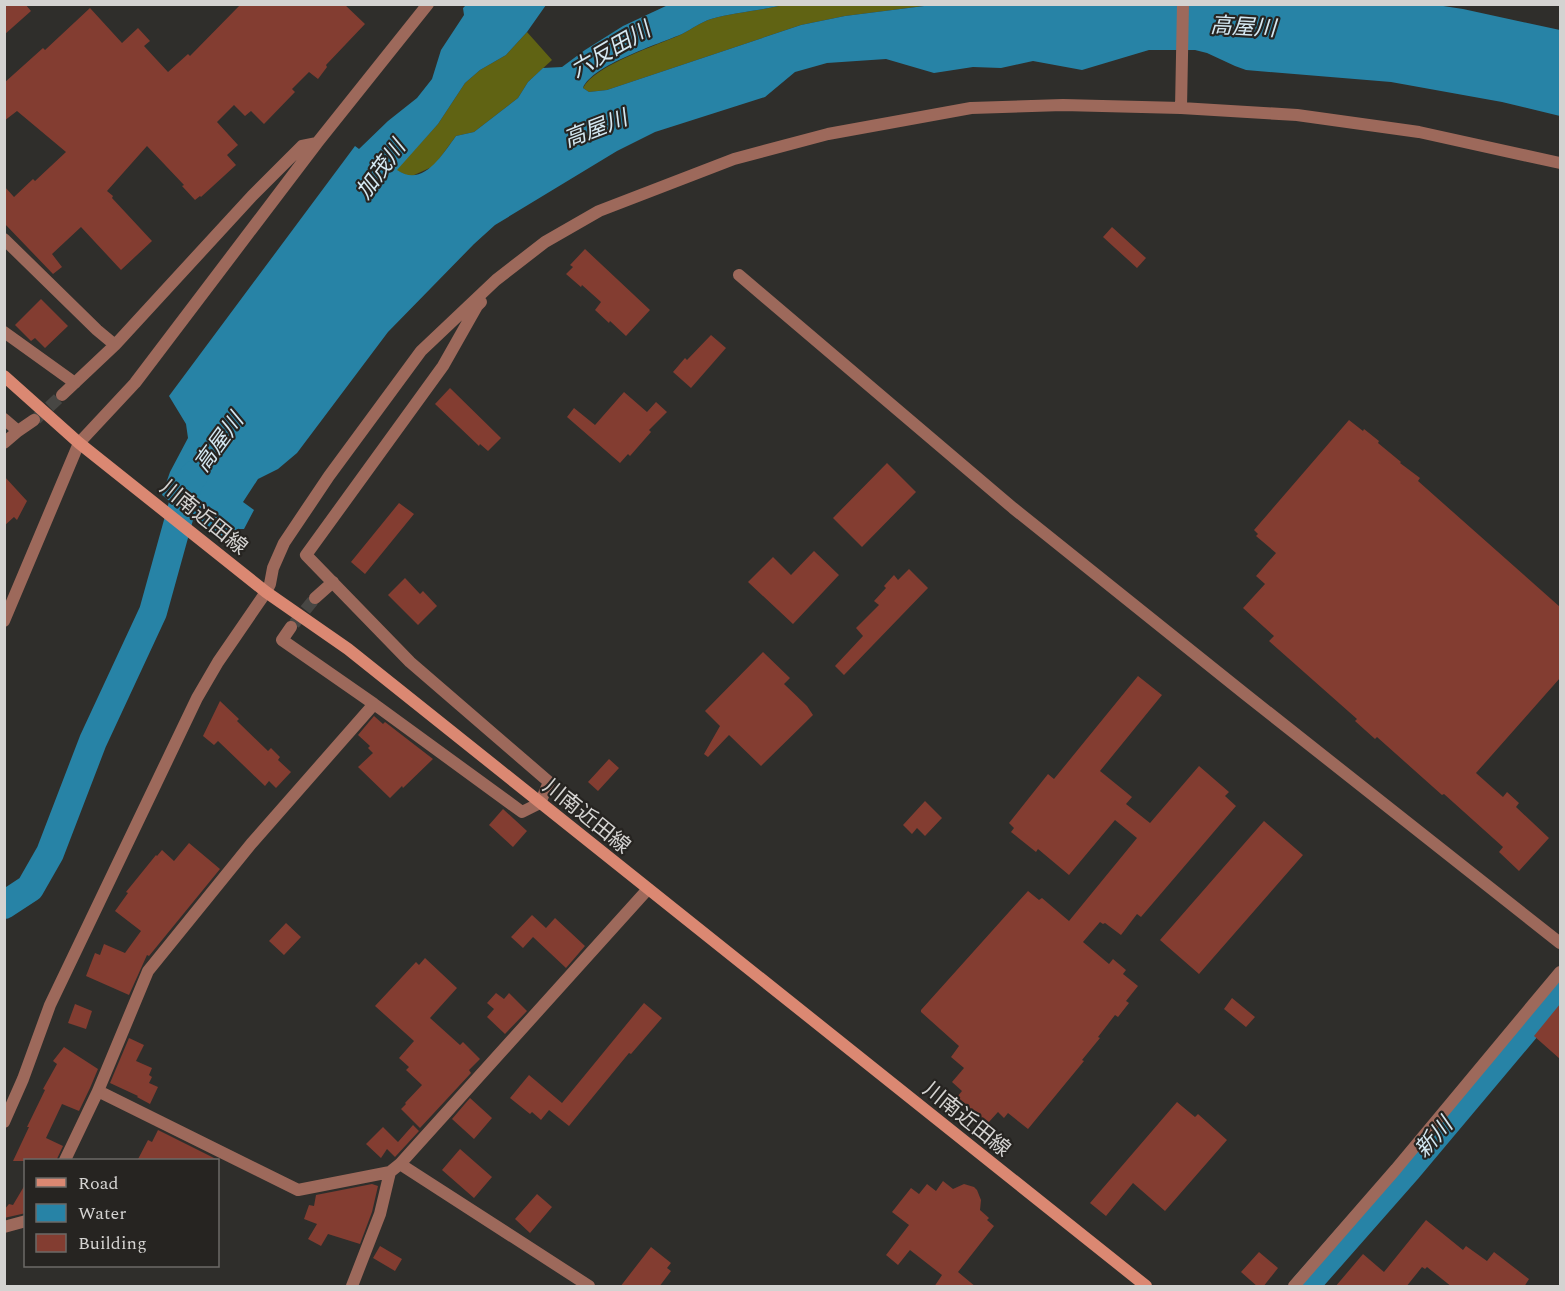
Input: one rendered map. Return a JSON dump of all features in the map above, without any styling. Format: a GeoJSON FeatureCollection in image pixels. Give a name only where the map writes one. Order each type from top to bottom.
{"type":"FeatureCollection","features":[{"type":"Feature","properties":{"kind":"main road","name":"川南近田線"},"geometry":{"type":"LineString","coordinates":[[4,376],[80,443],[266,592],[348,650],[1146,1287]]}},
{"type":"Feature","properties":{"kind":"street"},"geometry":{"type":"LineString","coordinates":[[1181,108],[1183,4]]}},
{"type":"Feature","properties":{"kind":"street"},"geometry":{"type":"LineString","coordinates":[[4,621],[80,443],[135,383],[317,143],[424,8]]}},
{"type":"Feature","properties":{"kind":"street"},"geometry":{"type":"LineString","coordinates":[[4,1122],[23,1079],[50,1005],[197,698],[218,662],[266,592],[284,543],[336,466],[421,351],[496,280],[545,242],[599,211],[734,159],[828,134],[971,108],[1063,105],[1181,108],[1298,115],[1419,132],[1560,163]]}},
{"type":"Feature","properties":{"kind":"street"},"geometry":{"type":"LineString","coordinates":[[62,395],[115,345],[252,196],[302,146],[317,143]]}},
{"type":"Feature","properties":{"kind":"street"},"geometry":{"type":"LineString","coordinates":[[4,240],[115,345]]}},
{"type":"Feature","properties":{"kind":"street"},"geometry":{"type":"LineString","coordinates":[[739,275],[1013,508],[1560,943]]}},
{"type":"Feature","properties":{"kind":"street"},"geometry":{"type":"LineString","coordinates":[[291,627],[282,640],[522,812],[540,803],[549,782],[410,662],[306,555],[443,366],[477,306],[497,288],[496,280]]}},
{"type":"Feature","properties":{"kind":"street"},"geometry":{"type":"LineString","coordinates":[[4,332],[75,383]]}},
{"type":"Feature","properties":{"kind":"street"},"geometry":{"type":"LineString","coordinates":[[4,419],[18,431]]}},
{"type":"Feature","properties":{"kind":"street"},"geometry":{"type":"LineString","coordinates":[[4,443],[34,420]]}},
{"type":"Feature","properties":{"kind":"street"},"geometry":{"type":"LineString","coordinates":[[315,598],[333,582]]}},
{"type":"Feature","properties":{"kind":"street"},"geometry":{"type":"LineString","coordinates":[[66,1159],[98,1091],[148,971],[250,844],[374,704]]}},
{"type":"Feature","properties":{"kind":"street"},"geometry":{"type":"LineString","coordinates":[[98,1091],[298,1190],[390,1173],[648,889]]}},
{"type":"Feature","properties":{"kind":"street"},"geometry":{"type":"LineString","coordinates":[[1294,1287],[1560,972]]}},
{"type":"Feature","properties":{"kind":"street"},"geometry":{"type":"LineString","coordinates":[[400,1164],[589,1287]]}},
{"type":"Feature","properties":{"kind":"street"},"geometry":{"type":"LineString","coordinates":[[352,1287],[380,1214],[390,1173]]}},
{"type":"Feature","properties":{"kind":"street"},"geometry":{"type":"LineString","coordinates":[[4,1227],[24,1222]]}},
{"type":"Feature","properties":{"kind":"shaded area"},"geometry":{"type":"Polygon","coordinates":[[[783,5],[932,5],[845,16],[801,25],[607,90],[589,92],[583,88],[600,71],[628,56],[682,34],[707,20],[783,5]]]}},
{"type":"Feature","properties":{"kind":"shaded area"},"geometry":{"type":"Polygon","coordinates":[[[527,32],[552,60],[528,82],[518,98],[474,132],[456,136],[434,166],[412,176],[396,170],[438,124],[465,83],[480,70],[506,55],[527,32]]]}},
{"type":"Feature","properties":{"kind":"water"},"geometry":{"type":"Polygon","coordinates":[[[1430,4],[1560,30],[1560,116],[1502,102],[1391,82],[1246,70],[1195,50],[1149,50],[1082,70],[1033,61],[1001,68],[973,67],[934,73],[886,59],[827,63],[795,72],[765,97],[655,132],[617,151],[495,225],[388,332],[297,453],[278,469],[258,479],[243,502],[254,510],[244,529],[238,529],[220,541],[162,495],[170,472],[188,438],[186,424],[169,396],[355,146],[359,149],[388,121],[417,98],[432,79],[441,50],[464,15],[463,8],[466,5],[546,5],[527,32],[506,55],[480,70],[465,83],[438,124],[397,170],[406,174],[415,175],[431,167],[456,136],[474,132],[518,98],[528,82],[543,68],[562,67],[623,26],[668,5],[783,5],[707,20],[682,34],[612,63],[589,79],[583,88],[589,92],[607,90],[801,25],[845,16],[932,5],[1430,4]]]}},
{"type":"Feature","properties":{"kind":"building"},"geometry":{"type":"Polygon","coordinates":[[[4,4],[25,4],[31,11],[4,35],[4,4]]]}},
{"type":"Feature","properties":{"kind":"building"},"geometry":{"type":"Polygon","coordinates":[[[241,4],[344,4],[365,24],[326,65],[327,67],[318,79],[309,72],[292,89],[295,92],[264,124],[251,111],[245,116],[234,105],[217,122],[238,145],[227,155],[236,165],[201,197],[195,200],[147,146],[107,191],[152,241],[121,270],[81,227],[52,254],[62,267],[53,274],[4,223],[4,186],[14,197],[66,152],[17,111],[4,121],[4,83],[43,48],[45,50],[90,8],[122,43],[138,28],[150,41],[144,46],[168,72],[188,54],[190,56],[241,4]]]}},
{"type":"Feature","properties":{"kind":"building"},"geometry":{"type":"Polygon","coordinates":[[[1112,227],[1146,258],[1137,268],[1103,237],[1112,227]]]}},
{"type":"Feature","properties":{"kind":"building"},"geometry":{"type":"Polygon","coordinates":[[[585,249],[650,310],[626,336],[595,310],[601,302],[566,274],[573,267],[570,265],[585,249]]]}},
{"type":"Feature","properties":{"kind":"building"},"geometry":{"type":"Polygon","coordinates":[[[41,299],[68,326],[45,348],[35,338],[31,341],[15,325],[41,299]]]}},
{"type":"Feature","properties":{"kind":"building"},"geometry":{"type":"Polygon","coordinates":[[[711,335],[726,348],[691,388],[673,372],[711,335]]]}},
{"type":"Feature","properties":{"kind":"building"},"geometry":{"type":"Polygon","coordinates":[[[450,388],[501,438],[488,451],[480,444],[479,446],[435,404],[450,388]]]}},
{"type":"Feature","properties":{"kind":"building"},"geometry":{"type":"Polygon","coordinates":[[[624,392],[647,412],[656,402],[667,412],[649,430],[651,432],[630,456],[628,454],[620,463],[567,417],[574,408],[595,425],[624,392]]]}},
{"type":"Feature","properties":{"kind":"building"},"geometry":{"type":"Polygon","coordinates":[[[1349,420],[1379,441],[1378,443],[1400,463],[1420,478],[1418,481],[1560,607],[1560,678],[1476,773],[1503,797],[1507,792],[1519,803],[1516,807],[1549,838],[1519,871],[1499,852],[1503,847],[1444,794],[1442,795],[1377,737],[1375,739],[1355,721],[1357,719],[1269,641],[1274,636],[1243,608],[1265,584],[1256,576],[1276,553],[1256,536],[1258,534],[1254,530],[1349,420]]]}},
{"type":"Feature","properties":{"kind":"building"},"geometry":{"type":"Polygon","coordinates":[[[887,463],[916,492],[862,547],[833,518],[887,463]]]}},
{"type":"Feature","properties":{"kind":"building"},"geometry":{"type":"Polygon","coordinates":[[[4,476],[27,501],[17,520],[14,517],[4,526],[4,476]]]}},
{"type":"Feature","properties":{"kind":"building"},"geometry":{"type":"Polygon","coordinates":[[[399,503],[414,514],[365,574],[351,562],[399,503]]]}},
{"type":"Feature","properties":{"kind":"building"},"geometry":{"type":"Polygon","coordinates":[[[814,551],[839,575],[793,624],[748,582],[773,557],[791,575],[814,551]]]}},
{"type":"Feature","properties":{"kind":"building"},"geometry":{"type":"Polygon","coordinates":[[[909,569],[928,588],[844,675],[835,666],[863,636],[856,628],[879,605],[874,601],[886,588],[884,586],[894,575],[898,580],[909,569]]]}},
{"type":"Feature","properties":{"kind":"building"},"geometry":{"type":"Polygon","coordinates":[[[405,578],[420,594],[423,591],[437,606],[418,625],[388,595],[405,578]]]}},
{"type":"Feature","properties":{"kind":"building"},"geometry":{"type":"Polygon","coordinates":[[[763,652],[790,678],[784,684],[813,715],[761,766],[729,735],[708,757],[704,754],[720,726],[705,711],[763,652]]]}},
{"type":"Feature","properties":{"kind":"building"},"geometry":{"type":"Polygon","coordinates":[[[1138,676],[1162,695],[1100,771],[1132,797],[1126,804],[1150,823],[1199,766],[1229,792],[1225,796],[1236,806],[1141,917],[1137,914],[1121,935],[1100,922],[1083,942],[1109,964],[1113,959],[1126,970],[1123,974],[1138,986],[1126,1001],[1129,1003],[1118,1017],[1115,1015],[1098,1037],[1100,1038],[1082,1060],[1084,1061],[1028,1129],[1008,1113],[1004,1118],[998,1112],[988,1123],[957,1097],[962,1091],[952,1082],[964,1068],[951,1057],[959,1046],[921,1010],[1028,891],[1039,900],[1042,898],[1069,921],[1137,838],[1115,820],[1069,875],[1038,849],[1036,852],[1011,832],[1014,828],[1009,823],[1048,774],[1054,779],[1138,676]]]}},
{"type":"Feature","properties":{"kind":"building"},"geometry":{"type":"Polygon","coordinates":[[[220,701],[268,751],[271,748],[280,757],[278,760],[291,772],[276,788],[269,781],[265,786],[218,741],[214,745],[203,736],[220,701]]]}},
{"type":"Feature","properties":{"kind":"building"},"geometry":{"type":"Polygon","coordinates":[[[374,716],[433,759],[390,798],[358,767],[373,753],[368,748],[370,746],[358,735],[374,716]]]}},
{"type":"Feature","properties":{"kind":"building"},"geometry":{"type":"Polygon","coordinates":[[[609,759],[619,768],[598,791],[588,782],[609,759]]]}},
{"type":"Feature","properties":{"kind":"building"},"geometry":{"type":"Polygon","coordinates":[[[925,801],[942,818],[925,836],[917,828],[912,834],[903,825],[925,801]]]}},
{"type":"Feature","properties":{"kind":"building"},"geometry":{"type":"Polygon","coordinates":[[[503,809],[527,831],[513,847],[489,825],[503,809]]]}},
{"type":"Feature","properties":{"kind":"building"},"geometry":{"type":"Polygon","coordinates":[[[1264,821],[1303,855],[1199,974],[1160,940],[1264,821]]]}},
{"type":"Feature","properties":{"kind":"building"},"geometry":{"type":"Polygon","coordinates":[[[189,843],[220,869],[149,956],[147,955],[129,995],[86,976],[95,953],[100,955],[104,944],[125,953],[141,931],[115,911],[128,893],[126,892],[162,850],[174,861],[189,843]]]}},
{"type":"Feature","properties":{"kind":"building"},"geometry":{"type":"Polygon","coordinates":[[[532,915],[546,928],[555,918],[585,946],[566,968],[533,937],[523,948],[511,937],[532,915]]]}},
{"type":"Feature","properties":{"kind":"building"},"geometry":{"type":"Polygon","coordinates":[[[286,923],[301,937],[284,955],[269,941],[286,923]]]}},
{"type":"Feature","properties":{"kind":"building"},"geometry":{"type":"Polygon","coordinates":[[[425,958],[457,988],[430,1018],[460,1045],[463,1042],[480,1059],[469,1070],[471,1073],[420,1128],[401,1109],[422,1085],[406,1070],[409,1067],[399,1058],[414,1041],[375,1006],[416,962],[419,965],[425,958]]]}},
{"type":"Feature","properties":{"kind":"building"},"geometry":{"type":"Polygon","coordinates":[[[496,993],[504,999],[509,993],[527,1011],[505,1034],[487,1017],[494,1009],[487,1003],[496,993]]]}},
{"type":"Feature","properties":{"kind":"building"},"geometry":{"type":"Polygon","coordinates":[[[1232,998],[1255,1017],[1246,1027],[1224,1009],[1232,998]]]}},
{"type":"Feature","properties":{"kind":"building"},"geometry":{"type":"Polygon","coordinates":[[[644,1003],[662,1018],[631,1054],[629,1053],[569,1126],[549,1110],[541,1120],[510,1098],[529,1075],[562,1103],[644,1003]]]}},
{"type":"Feature","properties":{"kind":"building"},"geometry":{"type":"Polygon","coordinates":[[[75,1004],[92,1011],[86,1029],[68,1023],[75,1004]]]}},
{"type":"Feature","properties":{"kind":"building"},"geometry":{"type":"Polygon","coordinates":[[[1560,1004],[1560,1059],[1534,1036],[1560,1004]]]}},
{"type":"Feature","properties":{"kind":"building"},"geometry":{"type":"Polygon","coordinates":[[[129,1038],[144,1045],[136,1061],[152,1068],[149,1083],[158,1087],[150,1104],[110,1083],[129,1038]]]}},
{"type":"Feature","properties":{"kind":"building"},"geometry":{"type":"Polygon","coordinates":[[[64,1047],[98,1069],[79,1111],[62,1104],[46,1138],[63,1146],[57,1159],[13,1161],[45,1090],[43,1089],[57,1064],[53,1061],[64,1047]]]}},
{"type":"Feature","properties":{"kind":"building"},"geometry":{"type":"Polygon","coordinates":[[[470,1098],[492,1118],[474,1139],[452,1119],[470,1098]]]}},
{"type":"Feature","properties":{"kind":"building"},"geometry":{"type":"Polygon","coordinates":[[[1177,1102],[1195,1117],[1198,1114],[1227,1140],[1165,1211],[1133,1183],[1106,1216],[1090,1203],[1177,1102]]]}},
{"type":"Feature","properties":{"kind":"building"},"geometry":{"type":"Polygon","coordinates":[[[413,1125],[419,1131],[395,1157],[387,1149],[381,1158],[366,1144],[383,1127],[398,1142],[413,1125]]]}},
{"type":"Feature","properties":{"kind":"building"},"geometry":{"type":"Polygon","coordinates":[[[158,1130],[216,1159],[138,1159],[148,1140],[152,1142],[158,1130]]]}},
{"type":"Feature","properties":{"kind":"building"},"geometry":{"type":"Polygon","coordinates":[[[460,1149],[492,1177],[474,1198],[442,1170],[460,1149]]]}},
{"type":"Feature","properties":{"kind":"building"},"geometry":{"type":"Polygon","coordinates":[[[943,1181],[953,1189],[964,1184],[974,1187],[981,1200],[980,1210],[994,1226],[958,1272],[976,1287],[934,1287],[942,1275],[910,1250],[898,1265],[886,1255],[909,1225],[892,1212],[911,1188],[919,1194],[927,1184],[936,1191],[943,1181]]]}},
{"type":"Feature","properties":{"kind":"building"},"geometry":{"type":"Polygon","coordinates":[[[372,1184],[378,1186],[372,1212],[360,1244],[328,1234],[321,1246],[308,1239],[317,1224],[304,1219],[309,1205],[314,1206],[316,1195],[372,1184]]]}},
{"type":"Feature","properties":{"kind":"building"},"geometry":{"type":"Polygon","coordinates":[[[24,1186],[24,1213],[4,1218],[4,1210],[9,1204],[13,1205],[24,1186]]]}},
{"type":"Feature","properties":{"kind":"building"},"geometry":{"type":"Polygon","coordinates":[[[537,1194],[552,1207],[530,1233],[515,1219],[537,1194]]]}},
{"type":"Feature","properties":{"kind":"building"},"geometry":{"type":"Polygon","coordinates":[[[1426,1220],[1463,1250],[1466,1246],[1487,1261],[1494,1252],[1529,1279],[1524,1287],[1452,1287],[1427,1267],[1425,1269],[1422,1267],[1406,1287],[1335,1287],[1363,1254],[1384,1272],[1426,1220]]]}},
{"type":"Feature","properties":{"kind":"building"},"geometry":{"type":"Polygon","coordinates":[[[380,1246],[402,1259],[395,1271],[373,1258],[380,1246]]]}},
{"type":"Feature","properties":{"kind":"building"},"geometry":{"type":"Polygon","coordinates":[[[651,1247],[671,1263],[667,1268],[671,1271],[659,1287],[620,1287],[651,1247]]]}},
{"type":"Feature","properties":{"kind":"building"},"geometry":{"type":"Polygon","coordinates":[[[1259,1252],[1278,1268],[1263,1287],[1258,1287],[1241,1272],[1259,1252]]]}},
{"type":"Feature","properties":{"kind":"waterway","name":"高屋川"},"geometry":{"type":"LineString","coordinates":[[4,905],[30,888],[50,853],[93,741],[153,612],[189,482],[195,474]]}},
{"type":"Feature","properties":{"kind":"waterway","name":"新川"},"geometry":{"type":"LineString","coordinates":[[1305,1286],[1408,1169],[1560,988]]}},
{"type":"Feature","properties":{"kind":"tunnel"},"geometry":{"type":"LineString","coordinates":[[36,419],[62,395]]}},
{"type":"Feature","properties":{"kind":"tunnel"},"geometry":{"type":"LineString","coordinates":[[294,624],[315,598]]}},
{"type":"Feature","properties":{"kind":"water label","name":"六反田川"},"geometry":{"type":"Point","coordinates":[610,49]}},
{"type":"Feature","properties":{"kind":"water label","name":"加茂川"},"geometry":{"type":"Point","coordinates":[380,169]}}]}
